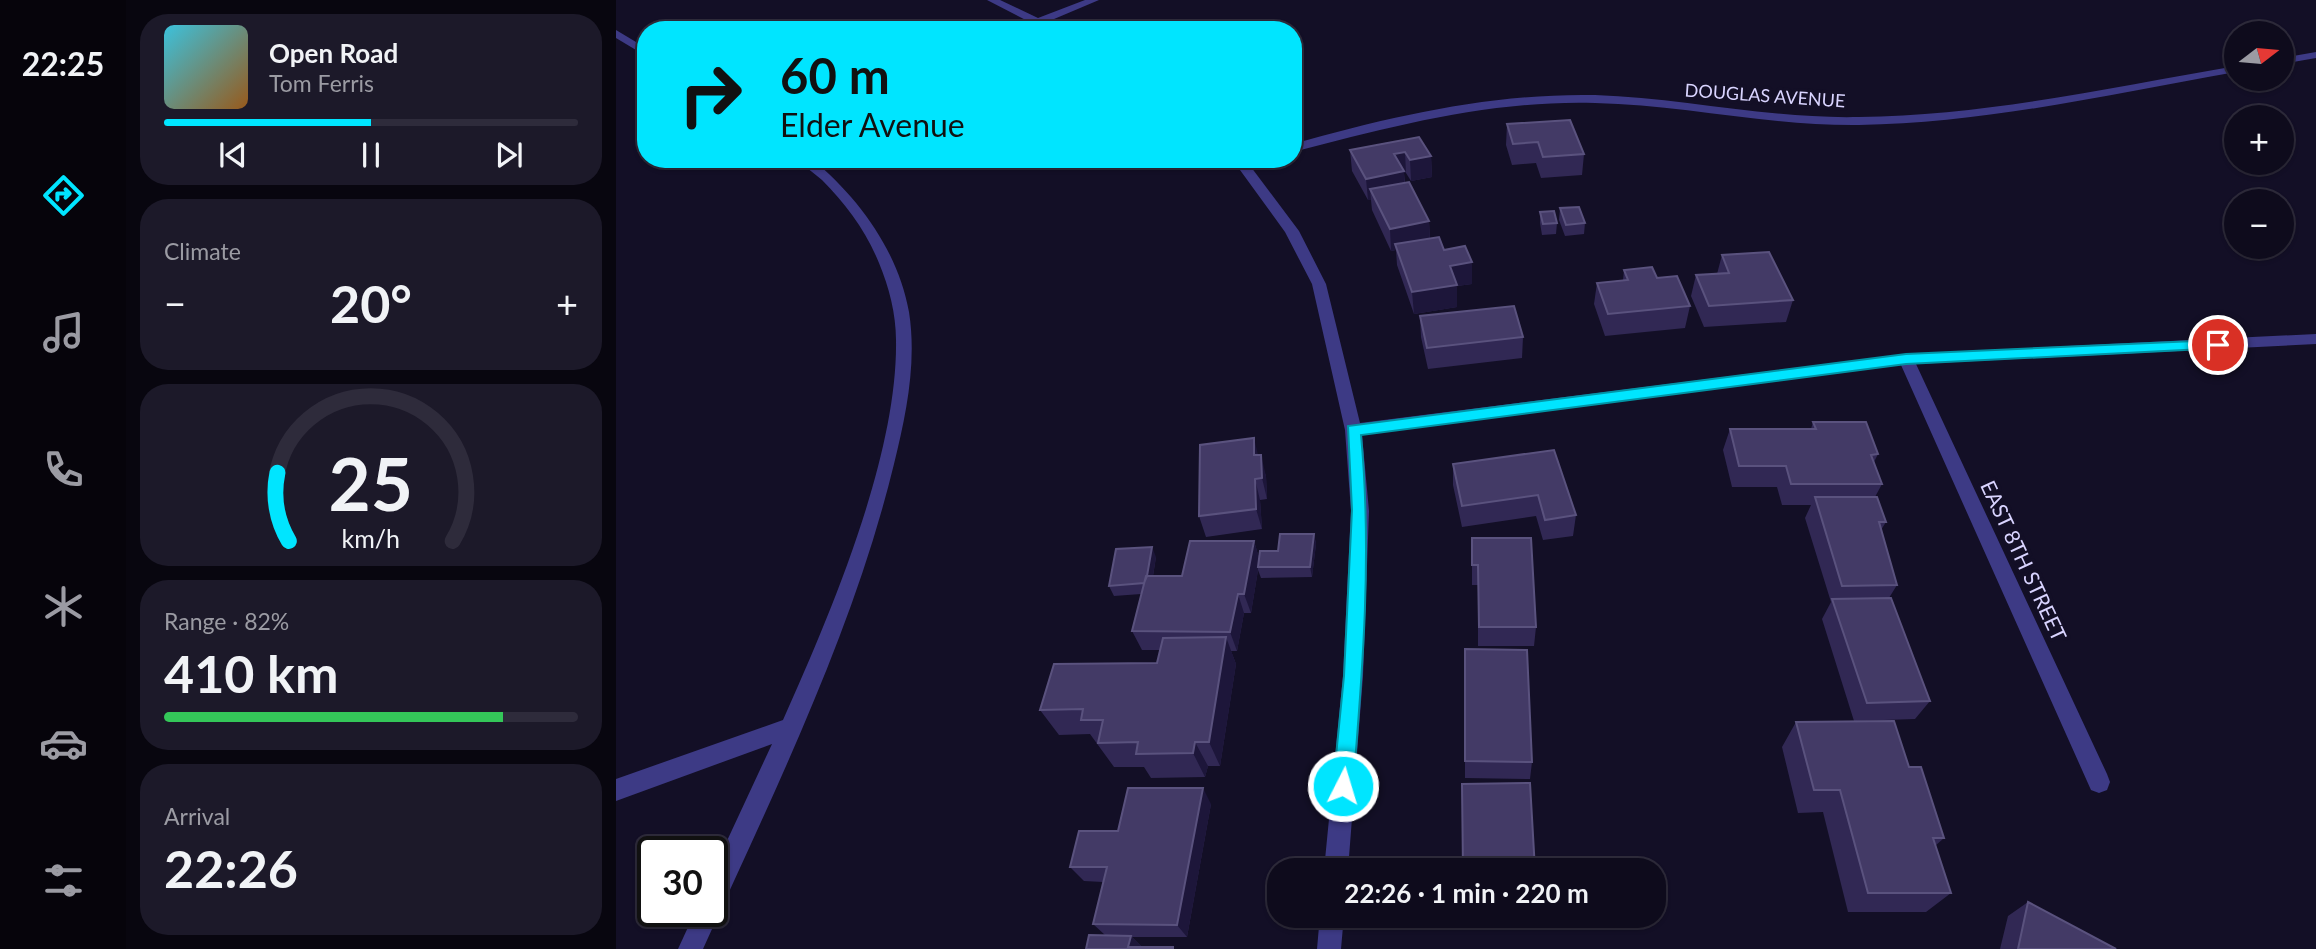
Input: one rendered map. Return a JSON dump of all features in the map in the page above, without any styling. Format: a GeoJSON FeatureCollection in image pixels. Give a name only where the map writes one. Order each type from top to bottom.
{"type":"FeatureCollection","features":[{"type":"Feature","properties":{"kind":"street"},"geometry":{"type":"LineString","coordinates":[[992,0],[1036,21]]}},
{"type":"Feature","properties":{"kind":"street"},"geometry":{"type":"LineString","coordinates":[[1041,21],[1094,0]]}},
{"type":"Feature","properties":{"kind":"street"},"geometry":{"type":"LineString","coordinates":[[616,33],[637,47]]}},
{"type":"Feature","properties":{"kind":"street"},"geometry":{"type":"LineString","coordinates":[[2294,59],[2316,55]]}},
{"type":"Feature","properties":{"kind":"street","name":"DOUGLAS AVENUE"},"geometry":{"type":"LineString","coordinates":[[1302,146],[1433,111],[1512,101],[1596,99],[1782,117],[1857,121],[1925,118],[2007,107],[2224,71]]}},
{"type":"Feature","properties":{"kind":"street"},"geometry":{"type":"LineString","coordinates":[[728,865],[790,728],[861,555],[888,458],[898,405],[904,336],[894,286],[876,242],[858,211],[831,179],[816,168]]}},
{"type":"Feature","properties":{"kind":"street"},"geometry":{"type":"LineString","coordinates":[[1249,168],[1292,231],[1319,284],[1353,430],[1360,510],[1359,538],[1353,676],[1337,858]]}},
{"type":"Feature","properties":{"kind":"street"},"geometry":{"type":"LineString","coordinates":[[1353,430],[1906,359],[2316,339]]}},
{"type":"Feature","properties":{"kind":"street","name":"EAST 8TH STREET"},"geometry":{"type":"LineString","coordinates":[[1906,359],[2099,782]]}},
{"type":"Feature","properties":{"kind":"street"},"geometry":{"type":"LineString","coordinates":[[616,790],[790,728]]}},
{"type":"Feature","properties":{"kind":"street"},"geometry":{"type":"LineString","coordinates":[[690,949],[700,927]]}},
{"type":"Feature","properties":{"kind":"street"},"geometry":{"type":"LineString","coordinates":[[1329,949],[1331,928]]}},
{"type":"Feature","properties":{"kind":"building"},"geometry":{"type":"Polygon","coordinates":[[[1570,120],[1584,154],[1543,157],[1538,142],[1513,144],[1507,124],[1570,120]]]}},
{"type":"Feature","properties":{"kind":"building"},"geometry":{"type":"Polygon","coordinates":[[[1419,137],[1431,156],[1410,160],[1405,152],[1394,154],[1404,171],[1366,179],[1350,150],[1419,137]]]}},
{"type":"Feature","properties":{"kind":"building"},"geometry":{"type":"Polygon","coordinates":[[[1409,182],[1429,221],[1390,229],[1370,189],[1409,182]]]}},
{"type":"Feature","properties":{"kind":"building"},"geometry":{"type":"Polygon","coordinates":[[[1579,207],[1585,223],[1566,225],[1560,208],[1579,207]]]}},
{"type":"Feature","properties":{"kind":"building"},"geometry":{"type":"Polygon","coordinates":[[[1554,211],[1557,223],[1543,224],[1540,212],[1554,211]]]}},
{"type":"Feature","properties":{"kind":"building"},"geometry":{"type":"Polygon","coordinates":[[[1439,237],[1444,250],[1465,246],[1472,262],[1450,266],[1457,285],[1412,292],[1395,244],[1439,237]]]}},
{"type":"Feature","properties":{"kind":"building"},"geometry":{"type":"Polygon","coordinates":[[[1769,252],[1793,300],[1709,306],[1696,275],[1729,273],[1722,255],[1769,252]]]}},
{"type":"Feature","properties":{"kind":"building"},"geometry":{"type":"Polygon","coordinates":[[[1652,267],[1657,278],[1677,276],[1690,306],[1608,314],[1597,283],[1628,280],[1624,270],[1652,267]]]}},
{"type":"Feature","properties":{"kind":"building"},"geometry":{"type":"Polygon","coordinates":[[[1514,306],[1523,337],[1427,348],[1420,316],[1514,306]]]}},
{"type":"Feature","properties":{"kind":"building"},"geometry":{"type":"Polygon","coordinates":[[[1813,422],[1866,422],[1878,454],[1871,455],[1882,484],[1791,484],[1786,466],[1739,466],[1730,429],[1816,429],[1813,422]]]}},
{"type":"Feature","properties":{"kind":"building"},"geometry":{"type":"Polygon","coordinates":[[[1254,438],[1254,455],[1261,455],[1262,478],[1255,479],[1256,509],[1199,516],[1200,445],[1254,438]]]}},
{"type":"Feature","properties":{"kind":"building"},"geometry":{"type":"Polygon","coordinates":[[[1554,450],[1576,515],[1545,520],[1538,495],[1462,506],[1453,464],[1554,450]]]}},
{"type":"Feature","properties":{"kind":"building"},"geometry":{"type":"Polygon","coordinates":[[[1815,497],[1877,497],[1886,522],[1879,522],[1897,585],[1842,586],[1815,497]]]}},
{"type":"Feature","properties":{"kind":"building"},"geometry":{"type":"Polygon","coordinates":[[[1280,534],[1314,534],[1310,567],[1258,567],[1260,551],[1278,551],[1280,534]]]}},
{"type":"Feature","properties":{"kind":"building"},"geometry":{"type":"Polygon","coordinates":[[[1472,538],[1531,538],[1536,627],[1479,627],[1478,565],[1472,565],[1472,538]]]}},
{"type":"Feature","properties":{"kind":"building"},"geometry":{"type":"Polygon","coordinates":[[[1190,541],[1254,541],[1244,594],[1238,594],[1230,632],[1132,631],[1146,576],[1182,576],[1190,541]]]}},
{"type":"Feature","properties":{"kind":"building"},"geometry":{"type":"Polygon","coordinates":[[[1152,547],[1144,583],[1109,586],[1116,549],[1152,547]]]}},
{"type":"Feature","properties":{"kind":"building"},"geometry":{"type":"Polygon","coordinates":[[[1891,598],[1930,701],[1867,703],[1832,599],[1891,598]]]}},
{"type":"Feature","properties":{"kind":"building"},"geometry":{"type":"Polygon","coordinates":[[[1226,637],[1209,742],[1195,742],[1193,753],[1136,754],[1138,742],[1098,743],[1103,720],[1081,720],[1083,709],[1040,710],[1054,664],[1157,663],[1163,638],[1226,637]]]}},
{"type":"Feature","properties":{"kind":"building"},"geometry":{"type":"Polygon","coordinates":[[[1465,649],[1527,650],[1532,762],[1465,761],[1465,649]]]}},
{"type":"Feature","properties":{"kind":"building"},"geometry":{"type":"Polygon","coordinates":[[[1894,721],[1909,767],[1921,767],[1944,838],[1933,838],[1951,893],[1868,893],[1840,790],[1814,790],[1796,722],[1894,721]]]}},
{"type":"Feature","properties":{"kind":"building"},"geometry":{"type":"Polygon","coordinates":[[[1530,783],[1534,858],[1463,858],[1462,784],[1530,783]]]}},
{"type":"Feature","properties":{"kind":"building"},"geometry":{"type":"Polygon","coordinates":[[[1128,788],[1203,788],[1177,925],[1093,924],[1107,867],[1070,867],[1079,831],[1118,831],[1128,788]]]}},
{"type":"Feature","properties":{"kind":"building"},"geometry":{"type":"Polygon","coordinates":[[[2028,902],[2116,949],[2018,949],[2028,902]]]}},
{"type":"Feature","properties":{"kind":"building"},"geometry":{"type":"Polygon","coordinates":[[[1089,935],[1131,936],[1128,947],[1173,949],[1086,949],[1089,935]]]}},
{"type":"Feature","properties":{"kind":"route"},"geometry":{"type":"LineString","coordinates":[[1343,786],[1353,676],[1360,510],[1353,430],[1906,359],[2218,345]]}}]}
